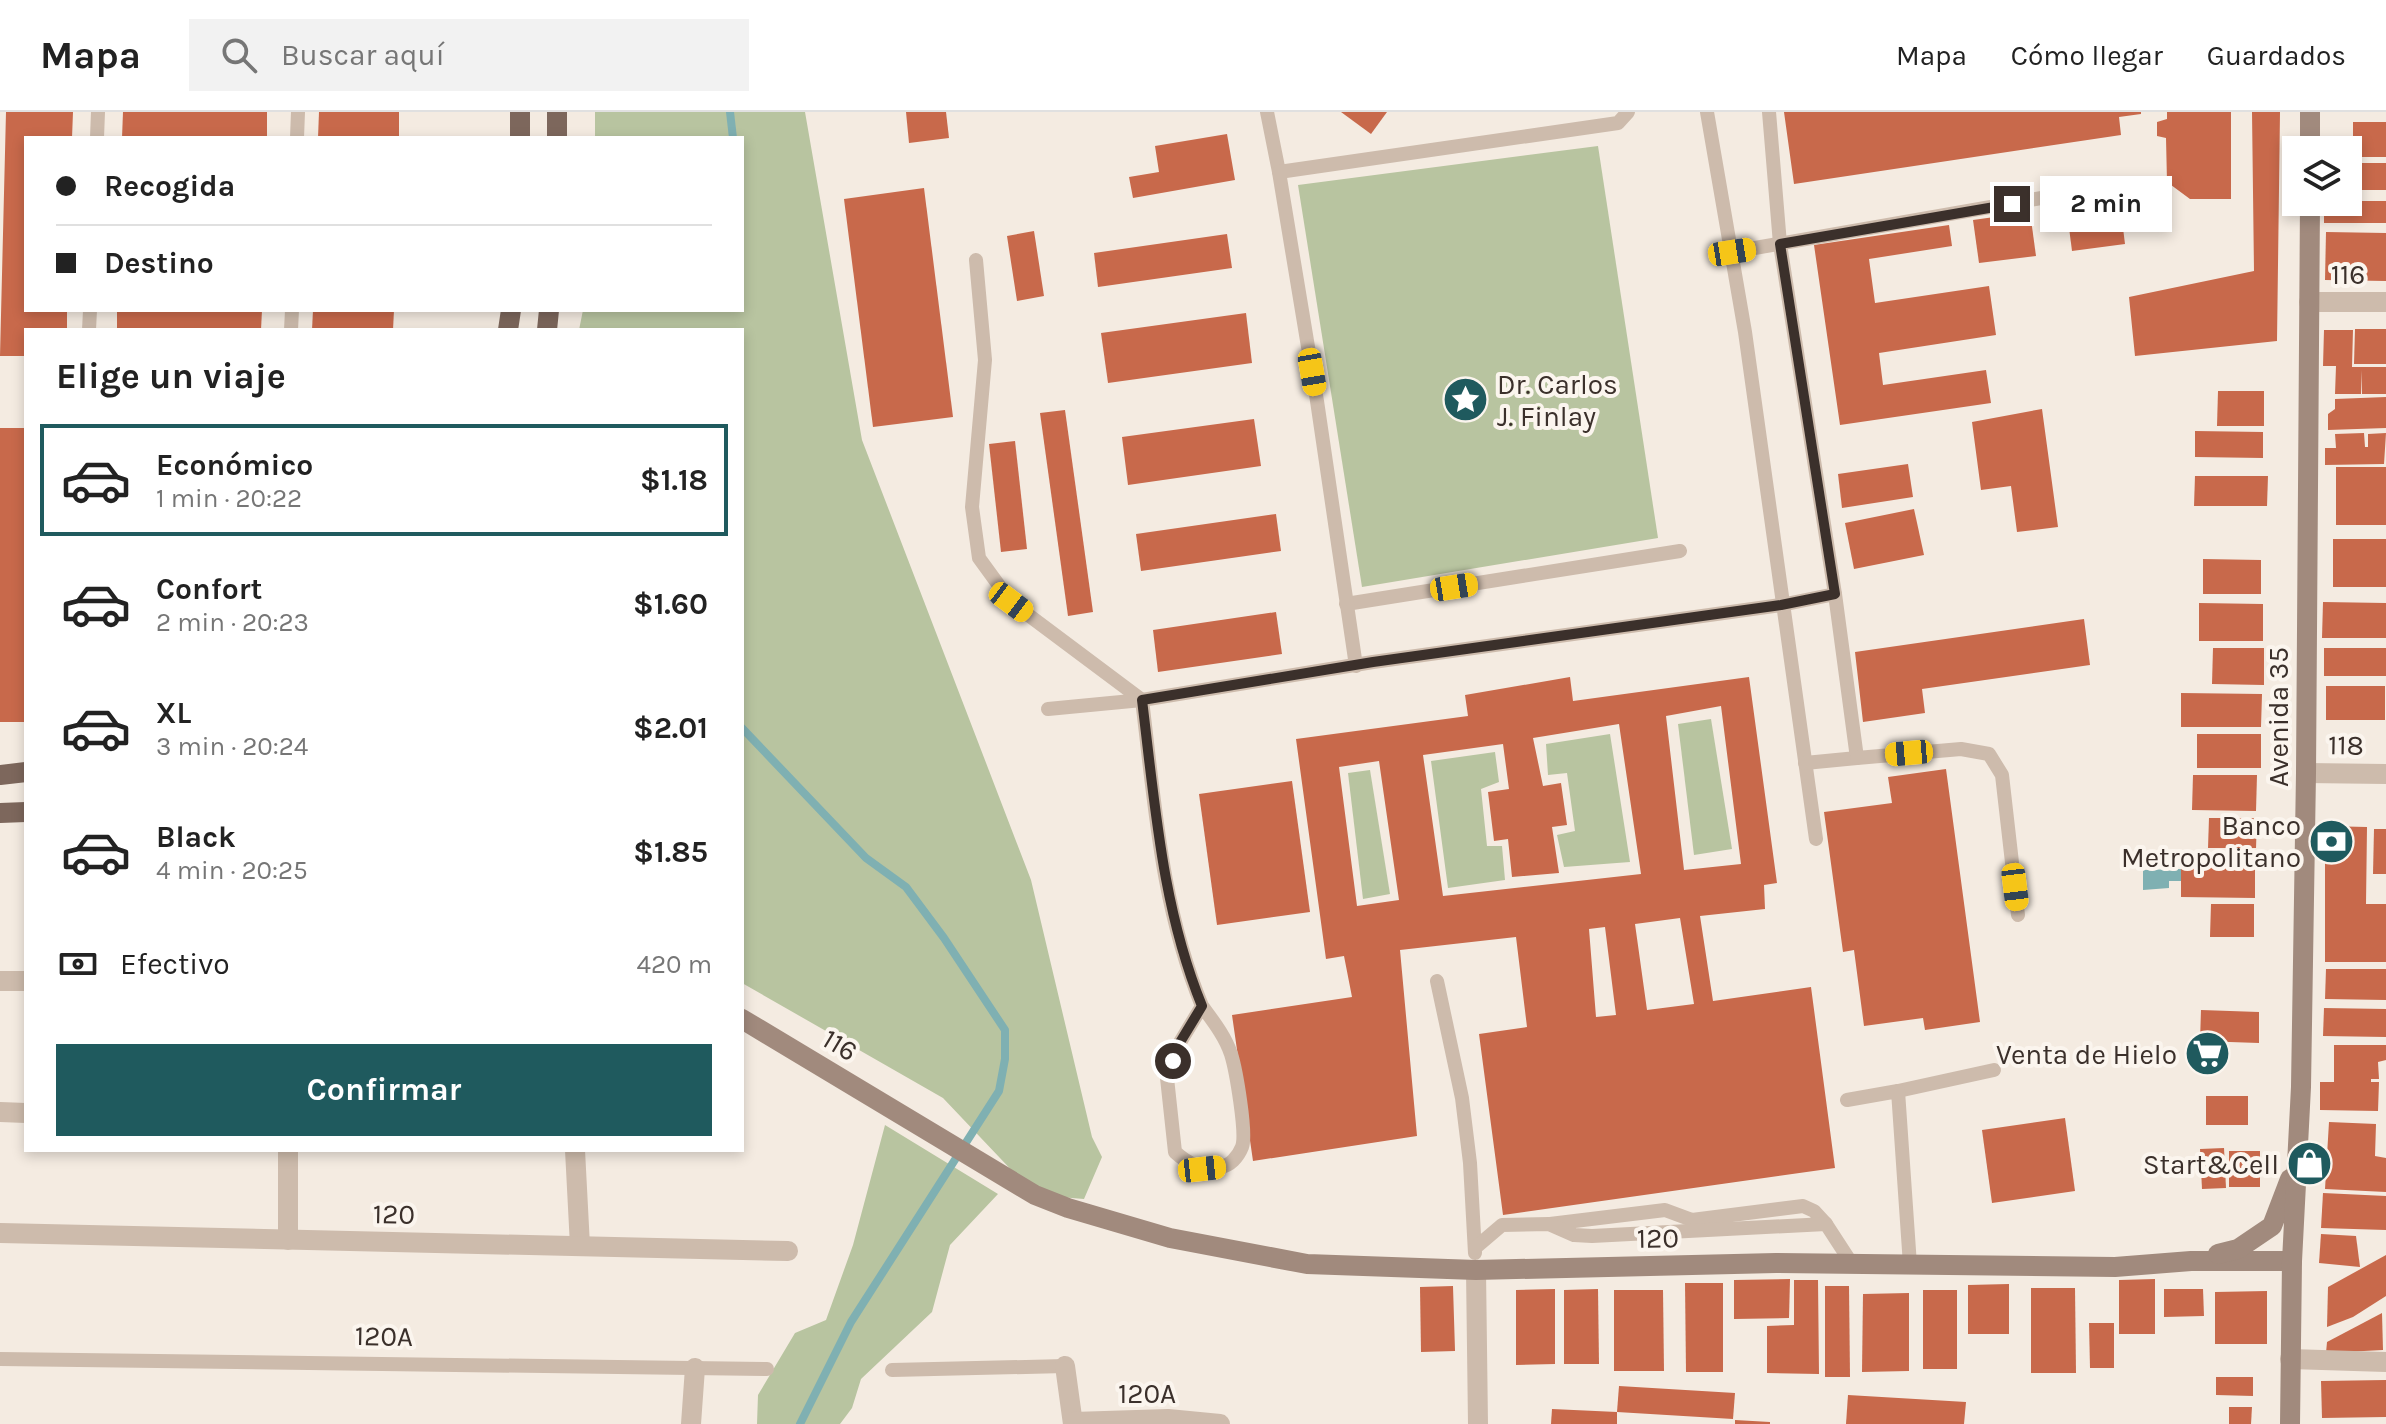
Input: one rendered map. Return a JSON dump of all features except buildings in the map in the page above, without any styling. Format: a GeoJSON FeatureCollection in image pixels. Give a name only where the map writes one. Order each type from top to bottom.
{"type":"FeatureCollection","features":[{"type":"Feature","properties":{"kind":"main road"},"geometry":{"type":"LineString","coordinates":[[520,112],[520,136]]}},
{"type":"Feature","properties":{"kind":"main road"},"geometry":{"type":"LineString","coordinates":[[557,112],[557,136]]}},
{"type":"Feature","properties":{"kind":"main road"},"geometry":{"type":"LineString","coordinates":[[0,775],[24,772]]}},
{"type":"Feature","properties":{"kind":"main road"},"geometry":{"type":"LineString","coordinates":[[0,813],[24,812]]}},
{"type":"Feature","properties":{"kind":"street"},"geometry":{"type":"LineString","coordinates":[[2310,112],[2310,136]]}},
{"type":"Feature","properties":{"kind":"street","name":"Avenida 35"},"geometry":{"type":"LineString","coordinates":[[2290,1424],[2306,773],[2310,216]]}},
{"type":"Feature","properties":{"kind":"street","name":"116"},"geometry":{"type":"LineString","coordinates":[[2309,302],[2386,302]]}},
{"type":"Feature","properties":{"kind":"street","name":"118"},"geometry":{"type":"LineString","coordinates":[[2306,773],[2386,774]]}},
{"type":"Feature","properties":{"kind":"street"},"geometry":{"type":"LineString","coordinates":[[0,981],[24,981]]}},
{"type":"Feature","properties":{"kind":"street","name":"116"},"geometry":{"type":"LineString","coordinates":[[744,1020],[1035,1195]]}},
{"type":"Feature","properties":{"kind":"street"},"geometry":{"type":"LineString","coordinates":[[0,1112],[24,1113]]}},
{"type":"Feature","properties":{"kind":"street"},"geometry":{"type":"LineString","coordinates":[[288,1152],[288,1240]]}},
{"type":"Feature","properties":{"kind":"street"},"geometry":{"type":"LineString","coordinates":[[575,1152],[580,1246]]}},
{"type":"Feature","properties":{"kind":"street"},"geometry":{"type":"LineString","coordinates":[[2191,1261],[2238,1249],[2272,1226],[2296,1163]]}},
{"type":"Feature","properties":{"kind":"street","name":"120"},"geometry":{"type":"LineString","coordinates":[[1035,1195],[1170,1238],[1307,1264],[1476,1270],[1776,1263],[2115,1267],[2191,1261],[2292,1261]]}},
{"type":"Feature","properties":{"kind":"street","name":"120"},"geometry":{"type":"LineString","coordinates":[[0,1233],[788,1251]]}},
{"type":"Feature","properties":{"kind":"street"},"geometry":{"type":"LineString","coordinates":[[1476,1270],[1478,1424]]}},
{"type":"Feature","properties":{"kind":"street"},"geometry":{"type":"LineString","coordinates":[[2290,1359],[2386,1362]]}},
{"type":"Feature","properties":{"kind":"street"},"geometry":{"type":"LineString","coordinates":[[1065,1366],[1073,1423]]}},
{"type":"Feature","properties":{"kind":"street"},"geometry":{"type":"LineString","coordinates":[[691,1424],[695,1368]]}},
{"type":"Feature","properties":{"kind":"street","name":"120A"},"geometry":{"type":"LineString","coordinates":[[1073,1423],[1168,1419],[1220,1424]]}},
{"type":"Feature","properties":{"kind":"lane"},"geometry":{"type":"LineString","coordinates":[[97,136],[98,112]]}},
{"type":"Feature","properties":{"kind":"lane"},"geometry":{"type":"LineString","coordinates":[[297,136],[298,112]]}},
{"type":"Feature","properties":{"kind":"lane"},"geometry":{"type":"LineString","coordinates":[[1267,112],[1317,401],[1356,666]]}},
{"type":"Feature","properties":{"kind":"lane"},"geometry":{"type":"LineString","coordinates":[[1279,172],[1618,123],[1628,112]]}},
{"type":"Feature","properties":{"kind":"lane"},"geometry":{"type":"LineString","coordinates":[[1707,112],[1732,252],[1816,839]]}},
{"type":"Feature","properties":{"kind":"lane"},"geometry":{"type":"LineString","coordinates":[[1769,112],[1780,244],[1835,594],[1857,758]]}},
{"type":"Feature","properties":{"kind":"lane"},"geometry":{"type":"LineString","coordinates":[[1732,252],[2128,183]]}},
{"type":"Feature","properties":{"kind":"lane"},"geometry":{"type":"LineString","coordinates":[[976,260],[985,360],[972,507],[979,558],[1011,602],[1142,700],[1166,889],[1187,968],[1202,1006],[1219,1029],[1230,1052],[1237,1077],[1243,1145],[1236,1158],[1226,1166],[1202,1169],[1186,1162],[1175,1152],[1167,1078],[1179,1044],[1202,1006]]}},
{"type":"Feature","properties":{"kind":"lane"},"geometry":{"type":"LineString","coordinates":[[1346,604],[1680,551]]}},
{"type":"Feature","properties":{"kind":"lane"},"geometry":{"type":"LineString","coordinates":[[1048,709],[1142,700],[1781,605],[1835,594]]}},
{"type":"Feature","properties":{"kind":"lane"},"geometry":{"type":"LineString","coordinates":[[1805,763],[1961,749],[1989,754],[2002,775],[2018,915]]}},
{"type":"Feature","properties":{"kind":"lane"},"geometry":{"type":"LineString","coordinates":[[1437,981],[1462,1098],[1470,1163],[1476,1270]]}},
{"type":"Feature","properties":{"kind":"lane"},"geometry":{"type":"LineString","coordinates":[[1847,1100],[1994,1070]]}},
{"type":"Feature","properties":{"kind":"lane"},"geometry":{"type":"LineString","coordinates":[[1898,1091],[1910,1265]]}},
{"type":"Feature","properties":{"kind":"lane"},"geometry":{"type":"LineString","coordinates":[[1475,1248],[1502,1225],[1549,1224],[1665,1210],[1692,1220],[1803,1206],[1814,1211],[1826,1224],[1852,1264]]}},
{"type":"Feature","properties":{"kind":"lane"},"geometry":{"type":"LineString","coordinates":[[1549,1224],[1574,1235],[1592,1236],[1826,1224]]}},
{"type":"Feature","properties":{"kind":"lane","name":"120A"},"geometry":{"type":"LineString","coordinates":[[0,1359],[767,1369]]}},
{"type":"Feature","properties":{"kind":"lane"},"geometry":{"type":"LineString","coordinates":[[892,1370],[1065,1366]]}},
{"type":"Feature","properties":{"kind":"green space"},"geometry":{"type":"Polygon","coordinates":[[[595,112],[805,112],[862,440],[1031,880],[1092,1137],[1102,1157],[1084,1199],[1035,1195],[943,1098],[744,984],[744,328],[579,328],[583,312],[744,312],[744,136],[595,136],[595,112]]]}},
{"type":"Feature","properties":{"kind":"green space"},"geometry":{"type":"Polygon","coordinates":[[[1598,146],[1658,538],[1362,587],[1298,185],[1598,146]]]}},
{"type":"Feature","properties":{"kind":"green space"},"geometry":{"type":"Polygon","coordinates":[[[1711,719],[1732,849],[1694,855],[1678,724],[1711,719]]]}},
{"type":"Feature","properties":{"kind":"green space"},"geometry":{"type":"Polygon","coordinates":[[[1610,734],[1630,862],[1564,867],[1557,835],[1575,831],[1567,773],[1548,775],[1546,744],[1610,734]]]}},
{"type":"Feature","properties":{"kind":"green space"},"geometry":{"type":"Polygon","coordinates":[[[1495,752],[1499,782],[1481,789],[1487,846],[1502,846],[1505,880],[1448,888],[1431,761],[1495,752]]]}},
{"type":"Feature","properties":{"kind":"green space"},"geometry":{"type":"Polygon","coordinates":[[[1370,770],[1390,894],[1363,899],[1348,773],[1370,770]]]}},
{"type":"Feature","properties":{"kind":"green space"},"geometry":{"type":"Polygon","coordinates":[[[885,1125],[998,1194],[950,1245],[932,1312],[861,1379],[852,1408],[840,1424],[757,1424],[758,1395],[795,1333],[826,1320],[853,1245],[885,1125]]]}},
{"type":"Feature","properties":{"kind":"water"},"geometry":{"type":"Polygon","coordinates":[[[2181,869],[2181,881],[2169,881],[2169,888],[2143,890],[2143,870],[2181,869]]]}},
{"type":"Feature","properties":{"kind":"waterway"},"geometry":{"type":"LineString","coordinates":[[730,112],[733,136]]}},
{"type":"Feature","properties":{"kind":"waterway"},"geometry":{"type":"LineString","coordinates":[[744,730],[866,858],[906,887],[1005,1030],[1005,1059],[999,1091],[851,1322],[800,1424]]}},
{"type":"Feature","properties":{"kind":"place","name":"Dr. Carlos J. Finlay"},"geometry":{"type":"Point","coordinates":[1466,400]}},
{"type":"Feature","properties":{"kind":"place","name":"Banco Metropolitano"},"geometry":{"type":"Point","coordinates":[2332,841]}},
{"type":"Feature","properties":{"kind":"place","name":"Venta de Hielo"},"geometry":{"type":"Point","coordinates":[2208,1054]}},
{"type":"Feature","properties":{"kind":"place","name":"Start&Cell"},"geometry":{"type":"Point","coordinates":[2310,1164]}},
{"type":"Feature","properties":{"kind":"route"},"geometry":{"type":"LineString","coordinates":[[1173,1061],[1179,1044],[1202,1006],[1187,968],[1166,889],[1142,700],[1373,662],[1781,605],[1835,594],[1780,244],[2012,204]]}}]}
